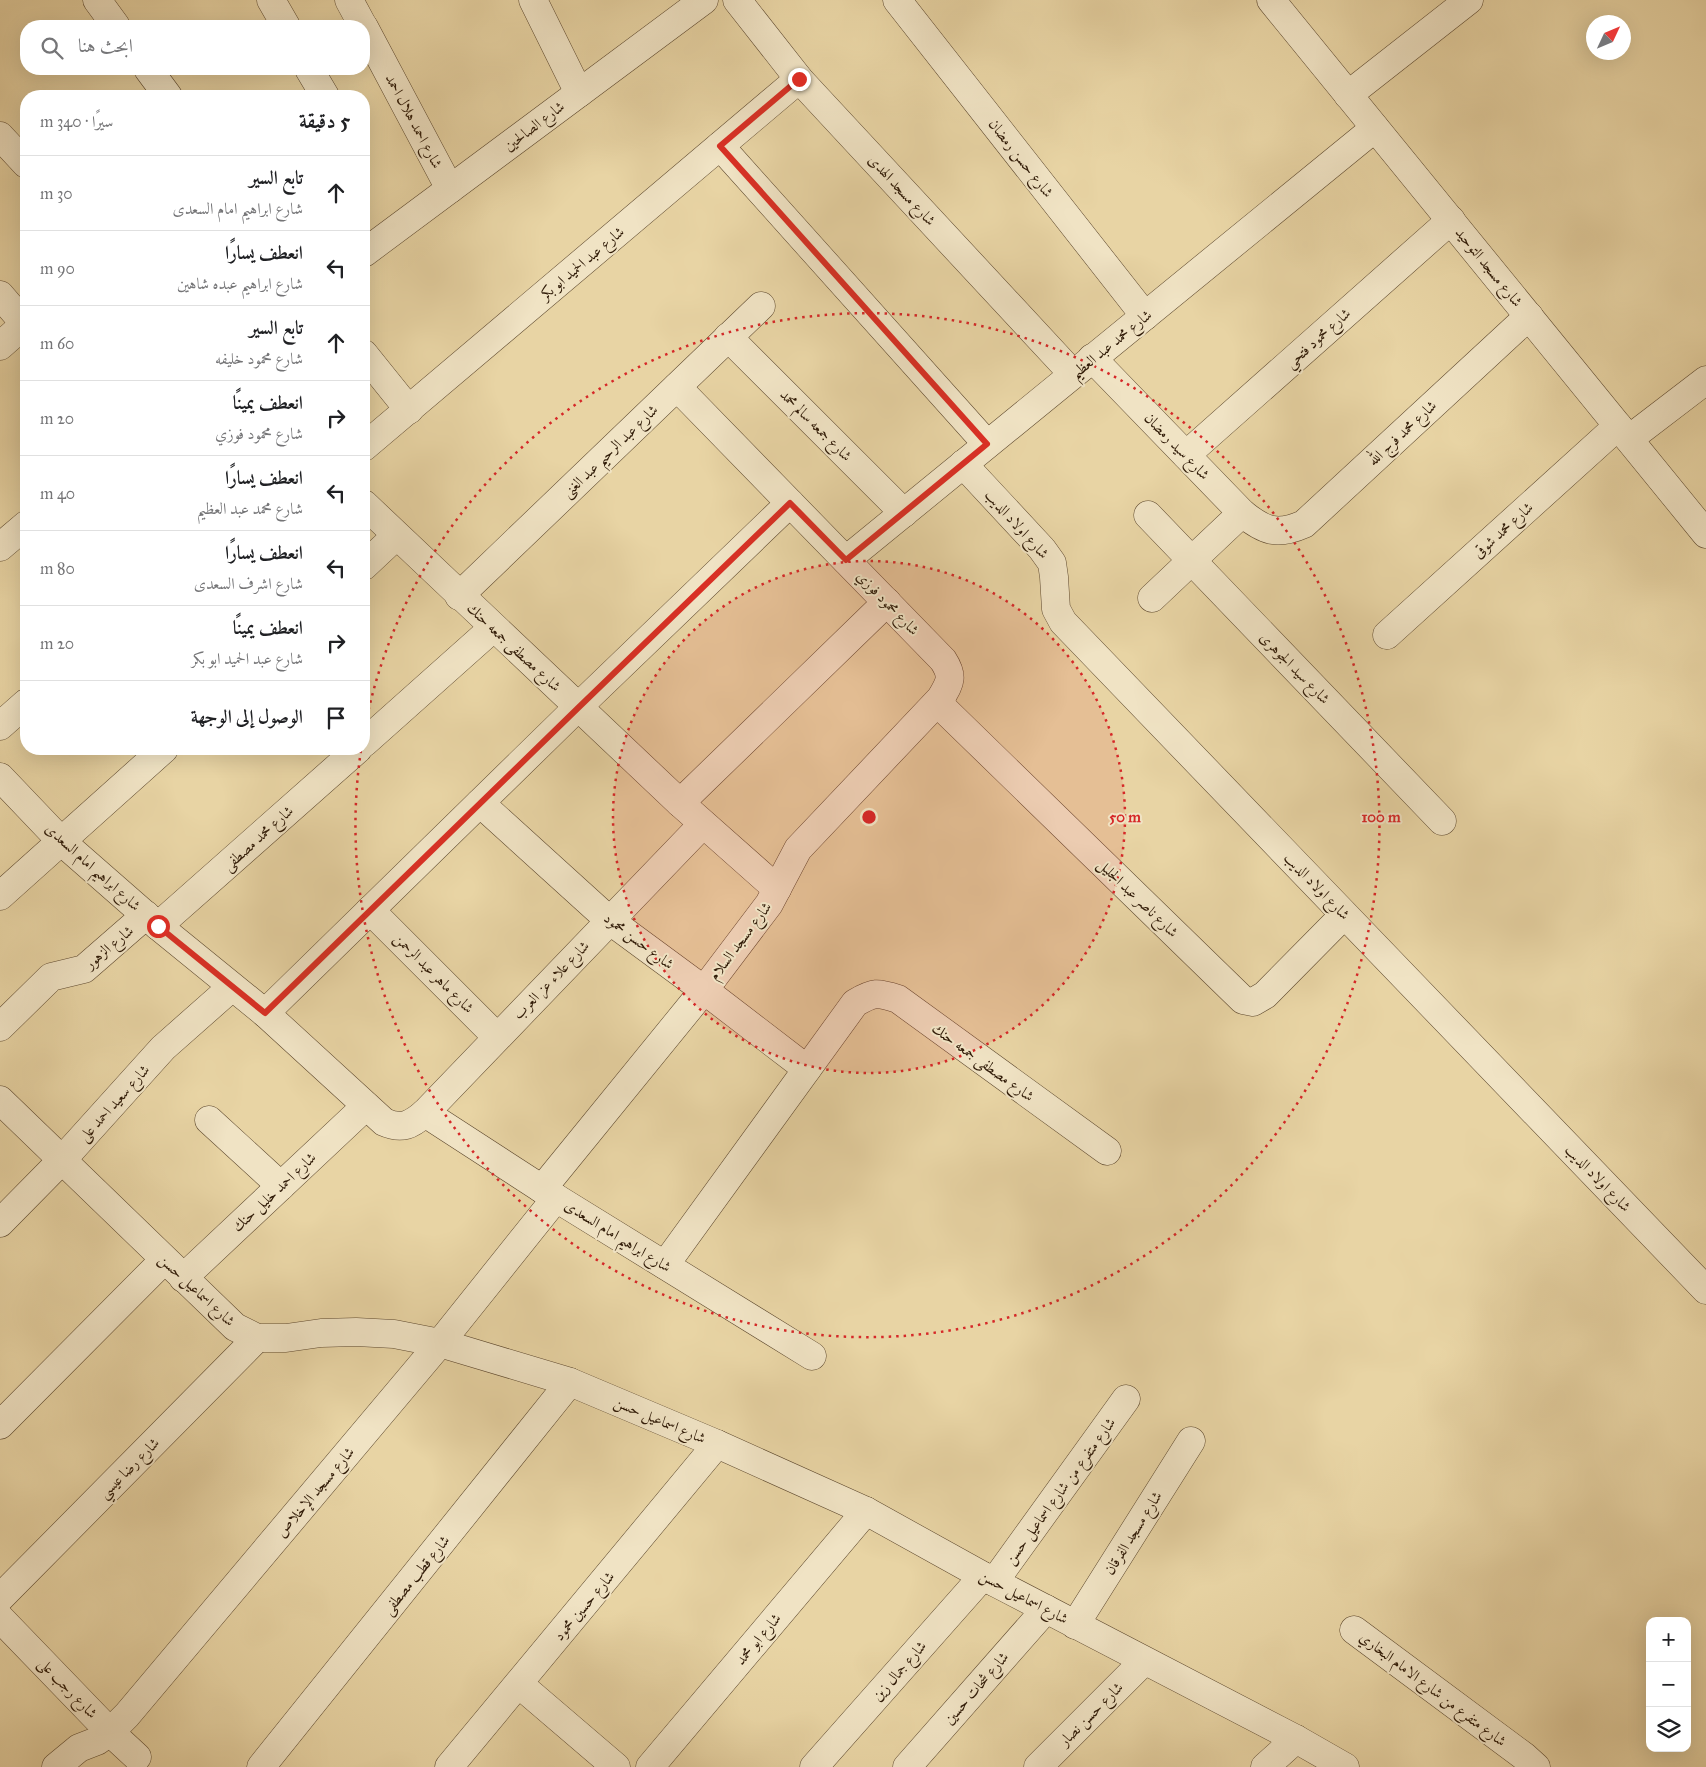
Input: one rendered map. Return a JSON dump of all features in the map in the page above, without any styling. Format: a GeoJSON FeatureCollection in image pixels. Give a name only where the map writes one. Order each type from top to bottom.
{"type":"FeatureCollection","features":[{"type":"Feature","properties":{"kind":"street"},"geometry":{"type":"LineString","coordinates":[[97,0],[112,20]]}},
{"type":"Feature","properties":{"kind":"street"},"geometry":{"type":"LineString","coordinates":[[271,0],[283,20]]}},
{"type":"Feature","properties":{"kind":"street","name":"شارع احمد هلال احمد"},"geometry":{"type":"LineString","coordinates":[[349,0],[360,20]]}},
{"type":"Feature","properties":{"kind":"street"},"geometry":{"type":"LineString","coordinates":[[533,0],[579,93]]}},
{"type":"Feature","properties":{"kind":"street","name":"شارع الصالحين"},"geometry":{"type":"LineString","coordinates":[[370,249],[704,0]]}},
{"type":"Feature","properties":{"kind":"street","name":"شارع مسجد الهدى"},"geometry":{"type":"LineString","coordinates":[[737,0],[799,79],[1083,366]]}},
{"type":"Feature","properties":{"kind":"street","name":"شارع حسن رمضان"},"geometry":{"type":"LineString","coordinates":[[897,0],[1145,316]]}},
{"type":"Feature","properties":{"kind":"street","name":"شارع مسجد التوحيد"},"geometry":{"type":"LineString","coordinates":[[1271,0],[1706,534]]}},
{"type":"Feature","properties":{"kind":"street"},"geometry":{"type":"LineString","coordinates":[[1348,95],[1469,0]]}},
{"type":"Feature","properties":{"kind":"street","name":"شارع احمد هلال احمد"},"geometry":{"type":"LineString","coordinates":[[370,38],[450,189]]}},
{"type":"Feature","properties":{"kind":"street"},"geometry":{"type":"LineString","coordinates":[[152,75],[164,90]]}},
{"type":"Feature","properties":{"kind":"street"},"geometry":{"type":"LineString","coordinates":[[313,75],[322,90]]}},
{"type":"Feature","properties":{"kind":"street","name":"شارع عبد الحميد ابو بكر"},"geometry":{"type":"LineString","coordinates":[[370,442],[799,79]]}},
{"type":"Feature","properties":{"kind":"street","name":"شارع محمد عبد العظيم"},"geometry":{"type":"LineString","coordinates":[[846,560],[1376,128]]}},
{"type":"Feature","properties":{"kind":"street"},"geometry":{"type":"LineString","coordinates":[[0,136],[20,158]]}},
{"type":"Feature","properties":{"kind":"street"},"geometry":{"type":"LineString","coordinates":[[720,146],[987,444]]}},
{"type":"Feature","properties":{"kind":"street","name":"شارع محمود فتحي"},"geometry":{"type":"LineString","coordinates":[[1186,455],[1451,220]]}},
{"type":"Feature","properties":{"kind":"street"},"geometry":{"type":"LineString","coordinates":[[0,295],[20,317]]}},
{"type":"Feature","properties":{"kind":"street","name":"شارع عبد الرحيم عبد الغنى"},"geometry":{"type":"LineString","coordinates":[[459,596],[761,306]]}},
{"type":"Feature","properties":{"kind":"street","name":"شارع محمد فرج الله"},"geometry":{"type":"LineString","coordinates":[[1266,528],[1278,531],[1289,530],[1304,524],[1529,316]]}},
{"type":"Feature","properties":{"kind":"street"},"geometry":{"type":"LineString","coordinates":[[0,346],[20,328]]}},
{"type":"Feature","properties":{"kind":"street","name":"شارع جمعه سالم محمد"},"geometry":{"type":"LineString","coordinates":[[728,337],[904,513]]}},
{"type":"Feature","properties":{"kind":"street"},"geometry":{"type":"LineString","coordinates":[[370,361],[409,410]]}},
{"type":"Feature","properties":{"kind":"street","name":"شارع سيد رمضان"},"geometry":{"type":"LineString","coordinates":[[1083,366],[1186,455],[1242,513],[1266,528]]}},
{"type":"Feature","properties":{"kind":"street","name":"شارع محمد شوقى"},"geometry":{"type":"LineString","coordinates":[[1387,635],[1624,432],[1706,380]]}},
{"type":"Feature","properties":{"kind":"street","name":"شارع محمود فوزي"},"geometry":{"type":"LineString","coordinates":[[677,387],[943,660],[950,670],[950,680],[941,698]]}},
{"type":"Feature","properties":{"kind":"street","name":"شارع اولاد الديب"},"geometry":{"type":"LineString","coordinates":[[963,464],[1042,548],[1052,563],[1056,609],[1063,622],[1706,1290]]}},
{"type":"Feature","properties":{"kind":"street"},"geometry":{"type":"LineString","coordinates":[[265,1013],[790,503]]}},
{"type":"Feature","properties":{"kind":"street","name":"شارع مصطفى جمعه حنك"},"geometry":{"type":"LineString","coordinates":[[370,510],[702,824],[777,889]]}},
{"type":"Feature","properties":{"kind":"street"},"geometry":{"type":"LineString","coordinates":[[1152,598],[1242,513]]}},
{"type":"Feature","properties":{"kind":"street","name":"شارع سيد الجوهرى"},"geometry":{"type":"LineString","coordinates":[[1148,515],[1442,821]]}},
{"type":"Feature","properties":{"kind":"street"},"geometry":{"type":"LineString","coordinates":[[0,547],[20,530]]}},
{"type":"Feature","properties":{"kind":"street"},"geometry":{"type":"LineString","coordinates":[[370,560],[396,536]]}},
{"type":"Feature","properties":{"kind":"street"},"geometry":{"type":"LineString","coordinates":[[680,803],[887,602]]}},
{"type":"Feature","properties":{"kind":"street"},"geometry":{"type":"LineString","coordinates":[[370,738],[493,628]]}},
{"type":"Feature","properties":{"kind":"street","name":"شارع ناصر عبد الجليل"},"geometry":{"type":"LineString","coordinates":[[941,698],[942,707],[1243,1000],[1253,1002],[1265,995],[1344,915]]}},
{"type":"Feature","properties":{"kind":"street","name":"شارع مسجد السلام"},"geometry":{"type":"LineString","coordinates":[[549,1193],[769,904],[798,850],[941,698]]}},
{"type":"Feature","properties":{"kind":"street"},"geometry":{"type":"LineString","coordinates":[[0,726],[20,708]]}},
{"type":"Feature","properties":{"kind":"street"},"geometry":{"type":"LineString","coordinates":[[0,896],[157,755]]}},
{"type":"Feature","properties":{"kind":"street","name":"شارع محمد مصطفى"},"geometry":{"type":"LineString","coordinates":[[152,921],[351,755]]}},
{"type":"Feature","properties":{"kind":"street","name":"شارع ابراهيم امام السعدى"},"geometry":{"type":"LineString","coordinates":[[0,777],[62,842],[152,921],[265,1013],[384,1122],[395,1127]]}},
{"type":"Feature","properties":{"kind":"street","name":"شارع حسن محمود"},"geometry":{"type":"LineString","coordinates":[[480,803],[609,920],[807,1069]]}},
{"type":"Feature","properties":{"kind":"street","name":"شارع علاء عز العرب"},"geometry":{"type":"LineString","coordinates":[[395,1127],[416,1121],[425,1113],[702,824]]}},
{"type":"Feature","properties":{"kind":"street","name":"شارع ماهر عبد الرحمن"},"geometry":{"type":"LineString","coordinates":[[370,910],[497,1037]]}},
{"type":"Feature","properties":{"kind":"street","name":"شارع الزهور"},"geometry":{"type":"LineString","coordinates":[[0,1027],[52,977],[84,969],[152,921]]}},
{"type":"Feature","properties":{"kind":"street","name":"شارع سعيد احمد على"},"geometry":{"type":"LineString","coordinates":[[0,1223],[62,1160],[163,1048],[232,986]]}},
{"type":"Feature","properties":{"kind":"street","name":"شارع مصطفى جمعه حنك"},"geometry":{"type":"LineString","coordinates":[[807,1069],[855,1003],[871,993],[882,993],[898,999],[1107,1151]]}},
{"type":"Feature","properties":{"kind":"street"},"geometry":{"type":"LineString","coordinates":[[665,1265],[807,1069]]}},
{"type":"Feature","properties":{"kind":"street","name":"شارع اسماعيل حسن"},"geometry":{"type":"LineString","coordinates":[[0,1100],[235,1327],[257,1338],[286,1338],[321,1333],[394,1334],[440,1343],[570,1382],[717,1444],[866,1511],[1144,1662],[1296,1739],[1345,1767]]}},
{"type":"Feature","properties":{"kind":"street","name":"شارع احمد خليل حنك"},"geometry":{"type":"LineString","coordinates":[[0,1424],[174,1269],[281,1186],[366,1106]]}},
{"type":"Feature","properties":{"kind":"street","name":"شارع ابراهيم امام السعدى"},"geometry":{"type":"LineString","coordinates":[[425,1113],[549,1193],[812,1356]]}},
{"type":"Feature","properties":{"kind":"street"},"geometry":{"type":"LineString","coordinates":[[209,1120],[281,1186]]}},
{"type":"Feature","properties":{"kind":"street","name":"شارع مسجد الإخلاص"},"geometry":{"type":"LineString","coordinates":[[56,1767],[79,1748],[97,1741],[110,1732],[127,1715],[440,1343],[549,1193]]}},
{"type":"Feature","properties":{"kind":"street","name":"شارع رضا عيسي"},"geometry":{"type":"LineString","coordinates":[[0,1598],[257,1338]]}},
{"type":"Feature","properties":{"kind":"street","name":"شارع قطب مصطفى"},"geometry":{"type":"LineString","coordinates":[[261,1767],[570,1382]]}},
{"type":"Feature","properties":{"kind":"street","name":"شارع متفرع من شارع اسماعيل حسن"},"geometry":{"type":"LineString","coordinates":[[989,1579],[1126,1399]]}},
{"type":"Feature","properties":{"kind":"street","name":"شارع مسجد الفرقان"},"geometry":{"type":"LineString","coordinates":[[1075,1624],[1191,1441]]}},
{"type":"Feature","properties":{"kind":"street","name":"شارع حسين محمود"},"geometry":{"type":"LineString","coordinates":[[449,1767],[717,1444]]}},
{"type":"Feature","properties":{"kind":"street","name":"شارع ابو محمد"},"geometry":{"type":"LineString","coordinates":[[650,1767],[866,1511]]}},
{"type":"Feature","properties":{"kind":"street","name":"شارع جمال زين"},"geometry":{"type":"LineString","coordinates":[[814,1767],[989,1579]]}},
{"type":"Feature","properties":{"kind":"street","name":"شارع شحات حسين"},"geometry":{"type":"LineString","coordinates":[[907,1767],[1046,1609]]}},
{"type":"Feature","properties":{"kind":"street","name":"شارع رجب على"},"geometry":{"type":"LineString","coordinates":[[0,1618],[110,1732],[137,1757]]}},
{"type":"Feature","properties":{"kind":"street","name":"شارع متفرع من شارع الامام البخاري"},"geometry":{"type":"LineString","coordinates":[[1354,1630],[1536,1767]]}},
{"type":"Feature","properties":{"kind":"street","name":"شارع حسن نصار"},"geometry":{"type":"LineString","coordinates":[[1038,1767],[1144,1662]]}},
{"type":"Feature","properties":{"kind":"street"},"geometry":{"type":"LineString","coordinates":[[519,1684],[616,1767]]}},
{"type":"Feature","properties":{"kind":"street"},"geometry":{"type":"LineString","coordinates":[[1265,1767],[1296,1739]]}},
{"type":"Feature","properties":{"kind":"route"},"geometry":{"type":"LineString","coordinates":[[158,926],[265,1013],[790,503],[846,560],[987,444],[720,146],[799,79]]}}]}
